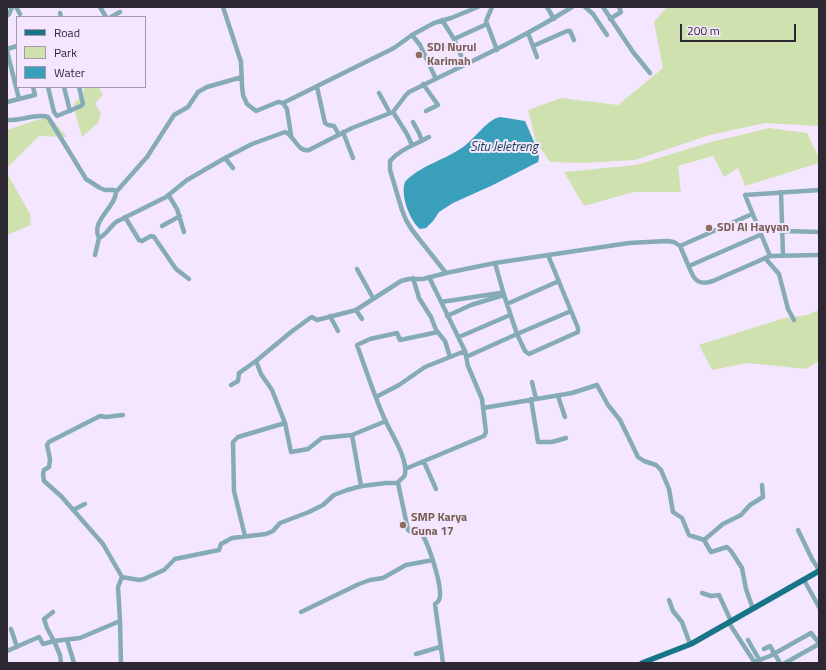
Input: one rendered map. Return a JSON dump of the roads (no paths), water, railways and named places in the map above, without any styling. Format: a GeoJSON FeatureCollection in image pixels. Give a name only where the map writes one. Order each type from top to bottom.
{"type":"FeatureCollection","features":[{"type":"Feature","properties":{"kind":"main road"},"geometry":{"type":"LineString","coordinates":[[642,663],[690,644],[819,571]]}},
{"type":"Feature","properties":{"kind":"street"},"geometry":{"type":"LineString","coordinates":[[7,16],[12,7]]}},
{"type":"Feature","properties":{"kind":"street"},"geometry":{"type":"LineString","coordinates":[[16,7],[20,14]]}},
{"type":"Feature","properties":{"kind":"street"},"geometry":{"type":"LineString","coordinates":[[100,7],[105,16]]}},
{"type":"Feature","properties":{"kind":"street"},"geometry":{"type":"LineString","coordinates":[[223,7],[241,62],[243,96],[247,104],[256,111],[278,102],[283,103],[394,48],[412,35],[442,20],[478,7]]}},
{"type":"Feature","properties":{"kind":"street"},"geometry":{"type":"LineString","coordinates":[[492,7],[486,24],[498,50]]}},
{"type":"Feature","properties":{"kind":"street"},"geometry":{"type":"LineString","coordinates":[[548,7],[554,19]]}},
{"type":"Feature","properties":{"kind":"street"},"geometry":{"type":"LineString","coordinates":[[585,7],[593,14],[607,34]]}},
{"type":"Feature","properties":{"kind":"street"},"geometry":{"type":"LineString","coordinates":[[603,7],[633,52],[650,73]]}},
{"type":"Feature","properties":{"kind":"street"},"geometry":{"type":"LineString","coordinates":[[610,19],[621,12],[619,7]]}},
{"type":"Feature","properties":{"kind":"street"},"geometry":{"type":"LineString","coordinates":[[99,238],[102,237],[110,227],[125,217],[169,196],[187,180],[252,144],[285,132],[291,136],[302,149],[306,151],[341,133],[392,113],[406,94],[423,84],[498,50],[554,19],[570,8]]}},
{"type":"Feature","properties":{"kind":"street"},"geometry":{"type":"LineString","coordinates":[[113,16],[120,12]]}},
{"type":"Feature","properties":{"kind":"street"},"geometry":{"type":"LineString","coordinates":[[442,20],[465,65]]}},
{"type":"Feature","properties":{"kind":"street"},"geometry":{"type":"LineString","coordinates":[[440,49],[486,24]]}},
{"type":"Feature","properties":{"kind":"street"},"geometry":{"type":"LineString","coordinates":[[532,46],[568,31],[570,31],[574,40]]}},
{"type":"Feature","properties":{"kind":"street"},"geometry":{"type":"LineString","coordinates":[[528,33],[537,57]]}},
{"type":"Feature","properties":{"kind":"street"},"geometry":{"type":"LineString","coordinates":[[412,35],[420,45],[436,79]]}},
{"type":"Feature","properties":{"kind":"street"},"geometry":{"type":"LineString","coordinates":[[7,50],[16,87]]}},
{"type":"Feature","properties":{"kind":"street"},"geometry":{"type":"LineString","coordinates":[[94,255],[99,238],[97,231],[99,222],[116,197],[116,192],[148,157],[174,115],[188,107],[198,92],[208,87],[242,77]]}},
{"type":"Feature","properties":{"kind":"street"},"geometry":{"type":"LineString","coordinates":[[423,84],[438,105],[426,112]]}},
{"type":"Feature","properties":{"kind":"street"},"geometry":{"type":"LineString","coordinates":[[317,87],[325,123],[334,126],[341,133],[353,158]]}},
{"type":"Feature","properties":{"kind":"street"},"geometry":{"type":"LineString","coordinates":[[16,88],[19,99]]}},
{"type":"Feature","properties":{"kind":"street"},"geometry":{"type":"LineString","coordinates":[[7,102],[35,95],[33,88]]}},
{"type":"Feature","properties":{"kind":"street"},"geometry":{"type":"LineString","coordinates":[[48,88],[55,115],[57,116],[78,108],[83,104],[79,88]]}},
{"type":"Feature","properties":{"kind":"street"},"geometry":{"type":"LineString","coordinates":[[64,88],[70,111]]}},
{"type":"Feature","properties":{"kind":"street"},"geometry":{"type":"LineString","coordinates":[[379,93],[402,125],[412,145]]}},
{"type":"Feature","properties":{"kind":"street"},"geometry":{"type":"LineString","coordinates":[[283,103],[287,109],[291,136]]}},
{"type":"Feature","properties":{"kind":"street"},"geometry":{"type":"LineString","coordinates":[[7,120],[18,120],[41,115],[48,116],[86,179],[100,188],[114,190],[116,192]]}},
{"type":"Feature","properties":{"kind":"street"},"geometry":{"type":"LineString","coordinates":[[413,122],[422,141]]}},
{"type":"Feature","properties":{"kind":"street"},"geometry":{"type":"LineString","coordinates":[[429,137],[412,145],[393,158],[390,162],[390,170],[408,225],[446,273]]}},
{"type":"Feature","properties":{"kind":"street"},"geometry":{"type":"LineString","coordinates":[[225,158],[233,168]]}},
{"type":"Feature","properties":{"kind":"street"},"geometry":{"type":"LineString","coordinates":[[794,320],[788,309],[779,274],[767,257],[760,233],[745,196],[819,190]]}},
{"type":"Feature","properties":{"kind":"street"},"geometry":{"type":"LineString","coordinates":[[781,192],[783,255]]}},
{"type":"Feature","properties":{"kind":"street"},"geometry":{"type":"LineString","coordinates":[[169,196],[180,216],[184,232]]}},
{"type":"Feature","properties":{"kind":"street"},"geometry":{"type":"LineString","coordinates":[[680,246],[752,214]]}},
{"type":"Feature","properties":{"kind":"street"},"geometry":{"type":"LineString","coordinates":[[162,226],[180,216]]}},
{"type":"Feature","properties":{"kind":"street"},"geometry":{"type":"LineString","coordinates":[[125,217],[138,239],[142,241],[151,236],[154,237],[176,269],[188,279]]}},
{"type":"Feature","properties":{"kind":"street"},"geometry":{"type":"LineString","coordinates":[[689,266],[760,233],[782,229],[819,232]]}},
{"type":"Feature","properties":{"kind":"street"},"geometry":{"type":"LineString","coordinates":[[231,385],[239,380],[239,373],[256,362],[310,318],[312,317],[317,320],[356,310],[401,281],[413,278],[429,277],[495,263],[628,243],[654,241],[672,241],[680,246],[695,279],[704,282],[713,281],[767,257],[783,255],[819,255]]}},
{"type":"Feature","properties":{"kind":"street"},"geometry":{"type":"LineString","coordinates":[[495,263],[517,334],[525,351],[527,353],[531,353],[578,332],[578,328],[571,310],[548,255]]}},
{"type":"Feature","properties":{"kind":"street"},"geometry":{"type":"LineString","coordinates":[[357,269],[373,298]]}},
{"type":"Feature","properties":{"kind":"street"},"geometry":{"type":"LineString","coordinates":[[405,469],[424,462],[442,452],[484,436],[486,431],[482,399],[468,366],[466,354],[429,277]]}},
{"type":"Feature","properties":{"kind":"street"},"geometry":{"type":"LineString","coordinates":[[413,278],[419,298],[431,317],[438,332],[445,341],[450,357]]}},
{"type":"Feature","properties":{"kind":"street"},"geometry":{"type":"LineString","coordinates":[[507,304],[559,281]]}},
{"type":"Feature","properties":{"kind":"street"},"geometry":{"type":"LineString","coordinates":[[441,302],[504,294]]}},
{"type":"Feature","properties":{"kind":"street"},"geometry":{"type":"LineString","coordinates":[[447,316],[471,305],[504,294]]}},
{"type":"Feature","properties":{"kind":"street"},"geometry":{"type":"LineString","coordinates":[[356,310],[362,319]]}},
{"type":"Feature","properties":{"kind":"street"},"geometry":{"type":"LineString","coordinates":[[376,397],[399,385],[425,367],[450,357],[466,354],[517,334],[571,310]]}},
{"type":"Feature","properties":{"kind":"street"},"geometry":{"type":"LineString","coordinates":[[458,337],[510,315]]}},
{"type":"Feature","properties":{"kind":"street"},"geometry":{"type":"LineString","coordinates":[[330,316],[338,331]]}},
{"type":"Feature","properties":{"kind":"street"},"geometry":{"type":"LineString","coordinates":[[122,578],[135,580],[144,579],[164,570],[176,559],[219,550],[221,544],[232,538],[266,534],[273,531],[280,523],[296,518],[323,505],[330,498],[340,493],[361,486],[398,483],[405,475],[405,469],[399,447],[376,397],[357,345],[370,339],[397,333],[400,340],[438,332]]}},
{"type":"Feature","properties":{"kind":"street"},"geometry":{"type":"LineString","coordinates":[[256,362],[261,374],[272,390],[285,423],[291,452],[308,449],[322,438],[352,434],[386,421]]}},
{"type":"Feature","properties":{"kind":"street"},"geometry":{"type":"LineString","coordinates":[[532,382],[538,442],[552,442],[566,438]]}},
{"type":"Feature","properties":{"kind":"street"},"geometry":{"type":"LineString","coordinates":[[483,408],[558,396],[596,385],[598,386],[608,405],[620,420],[638,457],[644,461],[656,465],[661,470],[669,489],[673,512],[682,518],[688,534],[691,537],[699,537],[704,540],[711,552],[727,547],[731,551],[742,568],[746,589],[753,609]]}},
{"type":"Feature","properties":{"kind":"street"},"geometry":{"type":"LineString","coordinates":[[558,396],[565,417]]}},
{"type":"Feature","properties":{"kind":"street"},"geometry":{"type":"LineString","coordinates":[[122,578],[103,544],[56,491],[44,481],[43,474],[44,470],[49,467],[50,464],[47,445],[48,442],[100,416],[106,417],[123,415]]}},
{"type":"Feature","properties":{"kind":"street"},"geometry":{"type":"LineString","coordinates":[[245,536],[234,491],[233,442],[238,437],[285,423]]}},
{"type":"Feature","properties":{"kind":"street"},"geometry":{"type":"LineString","coordinates":[[352,434],[361,486]]}},
{"type":"Feature","properties":{"kind":"street"},"geometry":{"type":"LineString","coordinates":[[424,462],[436,489]]}},
{"type":"Feature","properties":{"kind":"street"},"geometry":{"type":"LineString","coordinates":[[398,483],[408,530],[412,533],[420,532],[422,534],[433,560],[440,589],[439,600],[435,604],[443,663]]}},
{"type":"Feature","properties":{"kind":"street"},"geometry":{"type":"LineString","coordinates":[[704,540],[723,524],[741,515],[750,505],[763,497],[762,485]]}},
{"type":"Feature","properties":{"kind":"street"},"geometry":{"type":"LineString","coordinates":[[73,510],[85,504]]}},
{"type":"Feature","properties":{"kind":"street"},"geometry":{"type":"LineString","coordinates":[[798,530],[819,571]]}},
{"type":"Feature","properties":{"kind":"street"},"geometry":{"type":"LineString","coordinates":[[301,612],[364,582],[383,578],[406,565],[433,560]]}},
{"type":"Feature","properties":{"kind":"street"},"geometry":{"type":"LineString","coordinates":[[121,663],[118,588],[122,578]]}},
{"type":"Feature","properties":{"kind":"street"},"geometry":{"type":"LineString","coordinates":[[804,580],[819,607]]}},
{"type":"Feature","properties":{"kind":"street"},"geometry":{"type":"LineString","coordinates":[[702,593],[711,596],[719,595],[730,622],[754,662],[760,662],[811,633],[819,643],[785,663]]}},
{"type":"Feature","properties":{"kind":"street"},"geometry":{"type":"LineString","coordinates":[[669,600],[673,611],[682,622],[690,644]]}},
{"type":"Feature","properties":{"kind":"street"},"geometry":{"type":"LineString","coordinates":[[53,612],[44,619],[60,655],[61,663]]}},
{"type":"Feature","properties":{"kind":"street"},"geometry":{"type":"LineString","coordinates":[[7,651],[37,638],[40,638],[43,644],[54,641],[80,638],[120,621]]}},
{"type":"Feature","properties":{"kind":"street"},"geometry":{"type":"LineString","coordinates":[[11,629],[17,647]]}},
{"type":"Feature","properties":{"kind":"street"},"geometry":{"type":"LineString","coordinates":[[67,640],[74,663]]}},
{"type":"Feature","properties":{"kind":"street"},"geometry":{"type":"LineString","coordinates":[[748,640],[760,662]]}},
{"type":"Feature","properties":{"kind":"street"},"geometry":{"type":"LineString","coordinates":[[764,649],[770,646],[780,663]]}},
{"type":"Feature","properties":{"kind":"street"},"geometry":{"type":"LineString","coordinates":[[416,654],[440,647]]}},
{"type":"Feature","properties":{"kind":"water","name":"Situ Jeletreng"},"geometry":{"type":"Polygon","coordinates":[[[500,117],[525,121],[538,151],[538,162],[453,203],[439,212],[426,228],[420,229],[413,220],[407,207],[404,194],[405,182],[425,167],[456,152],[467,144],[490,122],[500,117]]]}},
{"type":"Feature","properties":{"kind":"place","name":"SDI Nurul Karimah"},"geometry":{"type":"Point","coordinates":[419,55]}},
{"type":"Feature","properties":{"kind":"place","name":"SDI Al Hayyan"},"geometry":{"type":"Point","coordinates":[709,228]}},
{"type":"Feature","properties":{"kind":"place","name":"SMP Karya Guna 17"},"geometry":{"type":"Point","coordinates":[403,525]}}]}
